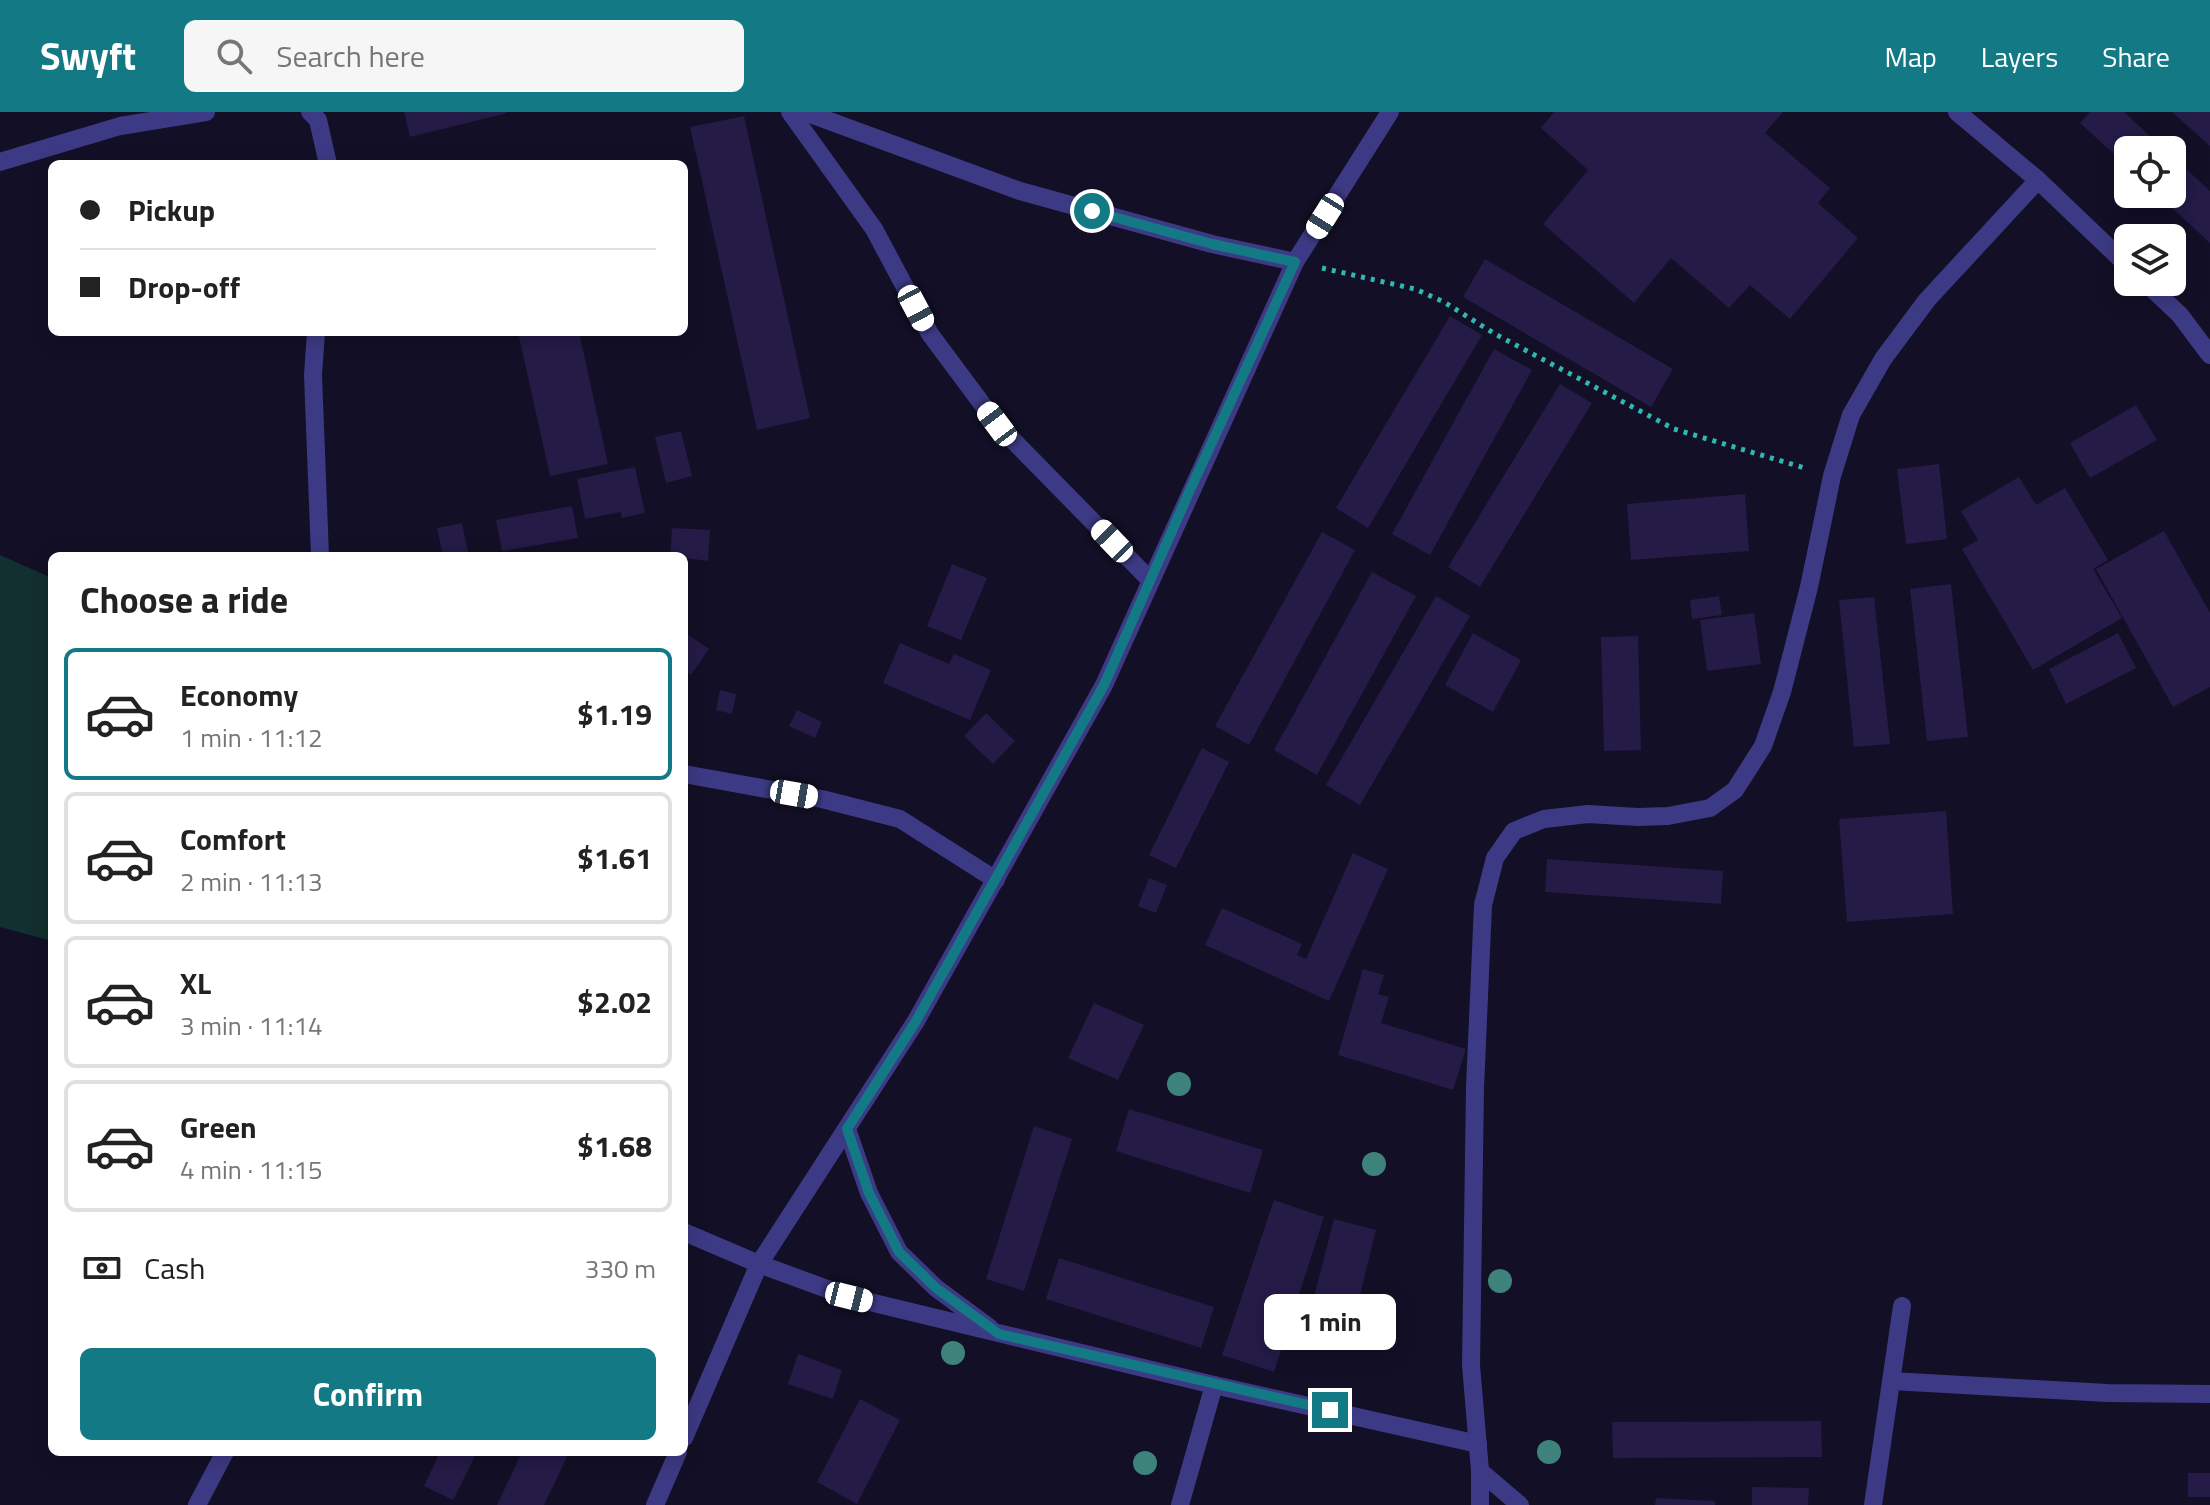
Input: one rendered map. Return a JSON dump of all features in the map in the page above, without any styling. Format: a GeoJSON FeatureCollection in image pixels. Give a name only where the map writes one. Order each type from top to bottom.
{"type":"FeatureCollection","features":[{"type":"Feature","properties":{"kind":"lane"},"geometry":{"type":"LineString","coordinates":[[0,162],[120,126],[206,112]]}},
{"type":"Feature","properties":{"kind":"lane"},"geometry":{"type":"LineString","coordinates":[[790,112],[874,229],[930,334],[997,424],[1150,580]]}},
{"type":"Feature","properties":{"kind":"lane"},"geometry":{"type":"LineString","coordinates":[[805,112],[1020,191],[1212,244],[1295,262]]}},
{"type":"Feature","properties":{"kind":"lane"},"geometry":{"type":"LineString","coordinates":[[688,1429],[759,1264],[916,1021],[1104,685],[1295,262],[1390,112]]}},
{"type":"Feature","properties":{"kind":"lane"},"geometry":{"type":"LineString","coordinates":[[1957,112],[2038,180],[2114,253]]}},
{"type":"Feature","properties":{"kind":"lane"},"geometry":{"type":"LineString","coordinates":[[319,115],[327,160]]}},
{"type":"Feature","properties":{"kind":"lane"},"geometry":{"type":"LineString","coordinates":[[1480,1505],[1471,1365],[1475,1088],[1483,905],[1495,858],[1514,831],[1544,819],[1588,814],[1668,816],[1710,808],[1735,790],[1763,746],[1782,692],[1809,587],[1832,476],[1851,415],[1883,359],[1927,300],[2038,180]]}},
{"type":"Feature","properties":{"kind":"lane"},"geometry":{"type":"LineString","coordinates":[[2160,296],[2180,315],[2210,355]]}},
{"type":"Feature","properties":{"kind":"lane"},"geometry":{"type":"LineString","coordinates":[[316,336],[313,375],[320,552]]}},
{"type":"Feature","properties":{"kind":"lane"},"geometry":{"type":"LineString","coordinates":[[688,775],[822,799],[900,819],[996,880]]}},
{"type":"Feature","properties":{"kind":"lane"},"geometry":{"type":"LineString","coordinates":[[847,1129],[869,1193],[899,1252],[936,1288],[999,1334]]}},
{"type":"Feature","properties":{"kind":"lane"},"geometry":{"type":"LineString","coordinates":[[688,1234],[849,1297],[1214,1385],[1478,1444]]}},
{"type":"Feature","properties":{"kind":"lane"},"geometry":{"type":"LineString","coordinates":[[1873,1505],[1902,1306]]}},
{"type":"Feature","properties":{"kind":"lane"},"geometry":{"type":"LineString","coordinates":[[1892,1381],[2107,1393],[2210,1394]]}},
{"type":"Feature","properties":{"kind":"lane"},"geometry":{"type":"LineString","coordinates":[[1180,1505],[1214,1385]]}},
{"type":"Feature","properties":{"kind":"lane"},"geometry":{"type":"LineString","coordinates":[[197,1505],[223,1456]]}},
{"type":"Feature","properties":{"kind":"lane"},"geometry":{"type":"LineString","coordinates":[[655,1505],[676,1456]]}},
{"type":"Feature","properties":{"kind":"lane"},"geometry":{"type":"LineString","coordinates":[[1480,1471],[1520,1505]]}},
{"type":"Feature","properties":{"kind":"path"},"geometry":{"type":"LineString","coordinates":[[1295,262],[1415,289],[1674,429],[1832,476]]}},
{"type":"Feature","properties":{"kind":"green space"},"geometry":{"type":"Polygon","coordinates":[[[0,555],[48,576],[48,940],[0,927],[0,555]]]}},
{"type":"Feature","properties":{"kind":"building"},"geometry":{"type":"Polygon","coordinates":[[[404,112],[507,112],[507,113],[410,137],[404,112]]]}},
{"type":"Feature","properties":{"kind":"building"},"geometry":{"type":"Polygon","coordinates":[[[1554,112],[1783,112],[1765,133],[1830,188],[1818,203],[1858,238],[1790,319],[1750,285],[1729,308],[1671,258],[1634,303],[1543,224],[1588,170],[1541,128],[1554,112]]]}},
{"type":"Feature","properties":{"kind":"building"},"geometry":{"type":"Polygon","coordinates":[[[2090,112],[2124,112],[2150,136],[2114,136],[2114,154],[2080,123],[2090,112]]]}},
{"type":"Feature","properties":{"kind":"building"},"geometry":{"type":"Polygon","coordinates":[[[2172,112],[2210,112],[2210,146],[2172,112]]]}},
{"type":"Feature","properties":{"kind":"building"},"geometry":{"type":"Polygon","coordinates":[[[744,116],[810,418],[757,430],[690,127],[744,116]]]}},
{"type":"Feature","properties":{"kind":"building"},"geometry":{"type":"Polygon","coordinates":[[[2186,169],[2210,191],[2210,243],[2172,208],[2186,208],[2186,169]]]}},
{"type":"Feature","properties":{"kind":"building"},"geometry":{"type":"Polygon","coordinates":[[[1485,259],[1673,369],[1651,407],[1463,297],[1485,259]]]}},
{"type":"Feature","properties":{"kind":"building"},"geometry":{"type":"Polygon","coordinates":[[[1450,316],[1482,335],[1368,528],[1336,508],[1450,316]]]}},
{"type":"Feature","properties":{"kind":"building"},"geometry":{"type":"Polygon","coordinates":[[[519,336],[580,336],[608,464],[550,476],[519,336]]]}},
{"type":"Feature","properties":{"kind":"building"},"geometry":{"type":"Polygon","coordinates":[[[1494,349],[1532,370],[1430,555],[1392,534],[1494,349]]]}},
{"type":"Feature","properties":{"kind":"building"},"geometry":{"type":"Polygon","coordinates":[[[1560,384],[1592,403],[1480,587],[1448,567],[1560,384]]]}},
{"type":"Feature","properties":{"kind":"building"},"geometry":{"type":"Polygon","coordinates":[[[2136,405],[2157,440],[2090,478],[2070,443],[2136,405]]]}},
{"type":"Feature","properties":{"kind":"building"},"geometry":{"type":"Polygon","coordinates":[[[681,431],[692,476],[666,483],[655,437],[681,431]]]}},
{"type":"Feature","properties":{"kind":"building"},"geometry":{"type":"Polygon","coordinates":[[[1939,464],[1947,539],[1906,544],[1897,469],[1939,464]]]}},
{"type":"Feature","properties":{"kind":"building"},"geometry":{"type":"Polygon","coordinates":[[[635,467],[645,513],[622,518],[621,512],[585,519],[577,479],[635,467]]]}},
{"type":"Feature","properties":{"kind":"building"},"geometry":{"type":"Polygon","coordinates":[[[2019,477],[2036,505],[2065,488],[2108,560],[2093,569],[2122,618],[2033,670],[1962,549],[1978,540],[1961,511],[2019,477]]]}},
{"type":"Feature","properties":{"kind":"building"},"geometry":{"type":"Polygon","coordinates":[[[1745,494],[1749,551],[1631,560],[1627,504],[1745,494]]]}},
{"type":"Feature","properties":{"kind":"building"},"geometry":{"type":"Polygon","coordinates":[[[572,506],[578,538],[502,551],[496,520],[572,506]]]}},
{"type":"Feature","properties":{"kind":"building"},"geometry":{"type":"Polygon","coordinates":[[[462,523],[468,552],[442,552],[437,528],[462,523]]]}},
{"type":"Feature","properties":{"kind":"building"},"geometry":{"type":"Polygon","coordinates":[[[672,528],[710,530],[708,561],[688,558],[688,552],[670,552],[672,528]]]}},
{"type":"Feature","properties":{"kind":"building"},"geometry":{"type":"Polygon","coordinates":[[[2164,531],[2210,613],[2210,687],[2173,707],[2096,569],[2164,531]]]}},
{"type":"Feature","properties":{"kind":"building"},"geometry":{"type":"Polygon","coordinates":[[[1322,532],[1355,550],[1249,745],[1215,726],[1322,532]]]}},
{"type":"Feature","properties":{"kind":"building"},"geometry":{"type":"Polygon","coordinates":[[[952,564],[987,578],[961,640],[927,626],[952,564]]]}},
{"type":"Feature","properties":{"kind":"building"},"geometry":{"type":"Polygon","coordinates":[[[1372,572],[1416,596],[1317,775],[1274,750],[1372,572]]]}},
{"type":"Feature","properties":{"kind":"building"},"geometry":{"type":"Polygon","coordinates":[[[1951,584],[1968,737],[1927,741],[1910,589],[1951,584]]]}},
{"type":"Feature","properties":{"kind":"building"},"geometry":{"type":"Polygon","coordinates":[[[1436,596],[1470,616],[1360,805],[1326,785],[1436,596]]]}},
{"type":"Feature","properties":{"kind":"building"},"geometry":{"type":"Polygon","coordinates":[[[1719,596],[1722,615],[1692,619],[1690,600],[1719,596]]]}},
{"type":"Feature","properties":{"kind":"building"},"geometry":{"type":"Polygon","coordinates":[[[1874,597],[1890,744],[1854,747],[1839,600],[1874,597]]]}},
{"type":"Feature","properties":{"kind":"building"},"geometry":{"type":"Polygon","coordinates":[[[1754,613],[1761,664],[1707,671],[1700,620],[1754,613]]]}},
{"type":"Feature","properties":{"kind":"building"},"geometry":{"type":"Polygon","coordinates":[[[1473,633],[1521,660],[1493,712],[1445,685],[1473,633]]]}},
{"type":"Feature","properties":{"kind":"building"},"geometry":{"type":"Polygon","coordinates":[[[2118,633],[2136,668],[2066,704],[2049,669],[2118,633]]]}},
{"type":"Feature","properties":{"kind":"building"},"geometry":{"type":"Polygon","coordinates":[[[688,635],[709,649],[691,675],[688,673],[688,635]]]}},
{"type":"Feature","properties":{"kind":"building"},"geometry":{"type":"Polygon","coordinates":[[[1638,636],[1641,750],[1604,751],[1601,637],[1638,636]]]}},
{"type":"Feature","properties":{"kind":"building"},"geometry":{"type":"Polygon","coordinates":[[[900,643],[949,664],[954,654],[991,670],[970,720],[883,683],[900,643]]]}},
{"type":"Feature","properties":{"kind":"building"},"geometry":{"type":"Polygon","coordinates":[[[720,690],[736,694],[732,714],[716,710],[720,690]]]}},
{"type":"Feature","properties":{"kind":"building"},"geometry":{"type":"Polygon","coordinates":[[[797,710],[822,722],[815,738],[789,726],[797,710]]]}},
{"type":"Feature","properties":{"kind":"building"},"geometry":{"type":"Polygon","coordinates":[[[986,713],[1015,741],[993,764],[964,736],[986,713]]]}},
{"type":"Feature","properties":{"kind":"building"},"geometry":{"type":"Polygon","coordinates":[[[1202,748],[1229,762],[1176,868],[1149,855],[1202,748]]]}},
{"type":"Feature","properties":{"kind":"building"},"geometry":{"type":"Polygon","coordinates":[[[1946,811],[1953,914],[1847,922],[1839,819],[1946,811]]]}},
{"type":"Feature","properties":{"kind":"building"},"geometry":{"type":"Polygon","coordinates":[[[1353,853],[1388,869],[1329,1001],[1205,945],[1222,908],[1302,944],[1297,955],[1306,959],[1353,853]]]}},
{"type":"Feature","properties":{"kind":"building"},"geometry":{"type":"Polygon","coordinates":[[[1547,859],[1723,871],[1721,904],[1545,892],[1547,859]]]}},
{"type":"Feature","properties":{"kind":"building"},"geometry":{"type":"Polygon","coordinates":[[[1149,878],[1167,885],[1156,913],[1138,906],[1149,878]]]}},
{"type":"Feature","properties":{"kind":"building"},"geometry":{"type":"Polygon","coordinates":[[[1363,969],[1384,975],[1378,994],[1389,997],[1381,1023],[1466,1049],[1453,1090],[1338,1055],[1363,969]]]}},
{"type":"Feature","properties":{"kind":"building"},"geometry":{"type":"Polygon","coordinates":[[[1094,1003],[1144,1025],[1118,1080],[1068,1058],[1094,1003]]]}},
{"type":"Feature","properties":{"kind":"building"},"geometry":{"type":"Polygon","coordinates":[[[1129,1109],[1263,1150],[1250,1193],[1116,1151],[1129,1109]]]}},
{"type":"Feature","properties":{"kind":"building"},"geometry":{"type":"Polygon","coordinates":[[[1034,1126],[1072,1139],[1024,1291],[986,1279],[1034,1126]]]}},
{"type":"Feature","properties":{"kind":"building"},"geometry":{"type":"Polygon","coordinates":[[[1274,1200],[1324,1217],[1274,1372],[1222,1355],[1274,1200]]]}},
{"type":"Feature","properties":{"kind":"building"},"geometry":{"type":"Polygon","coordinates":[[[1334,1219],[1376,1230],[1348,1343],[1305,1332],[1334,1219]]]}},
{"type":"Feature","properties":{"kind":"building"},"geometry":{"type":"Polygon","coordinates":[[[1059,1258],[1214,1307],[1201,1348],[1046,1299],[1059,1258]]]}},
{"type":"Feature","properties":{"kind":"building"},"geometry":{"type":"Polygon","coordinates":[[[798,1354],[842,1370],[833,1399],[788,1384],[798,1354]]]}},
{"type":"Feature","properties":{"kind":"building"},"geometry":{"type":"Polygon","coordinates":[[[860,1399],[900,1420],[857,1504],[817,1482],[860,1399]]]}},
{"type":"Feature","properties":{"kind":"building"},"geometry":{"type":"Polygon","coordinates":[[[1821,1421],[1822,1457],[1613,1458],[1612,1422],[1821,1421]]]}},
{"type":"Feature","properties":{"kind":"building"},"geometry":{"type":"Polygon","coordinates":[[[438,1456],[475,1456],[453,1500],[424,1486],[438,1456]]]}},
{"type":"Feature","properties":{"kind":"building"},"geometry":{"type":"Polygon","coordinates":[[[520,1456],[568,1456],[544,1505],[497,1505],[520,1456]]]}},
{"type":"Feature","properties":{"kind":"building"},"geometry":{"type":"Polygon","coordinates":[[[2188,1473],[2210,1473],[2210,1497],[2188,1497],[2188,1473]]]}},
{"type":"Feature","properties":{"kind":"building"},"geometry":{"type":"Polygon","coordinates":[[[1752,1487],[1809,1488],[1808,1505],[1752,1505],[1752,1487]]]}},
{"type":"Feature","properties":{"kind":"building"},"geometry":{"type":"Polygon","coordinates":[[[1656,1498],[1715,1501],[1715,1505],[1655,1505],[1656,1498]]]}},
{"type":"Feature","properties":{"kind":"route"},"geometry":{"type":"LineString","coordinates":[[1092,211],[1212,244],[1295,262],[1104,685],[916,1021],[847,1129],[869,1193],[899,1252],[936,1288],[999,1334],[1330,1410]]}}]}
